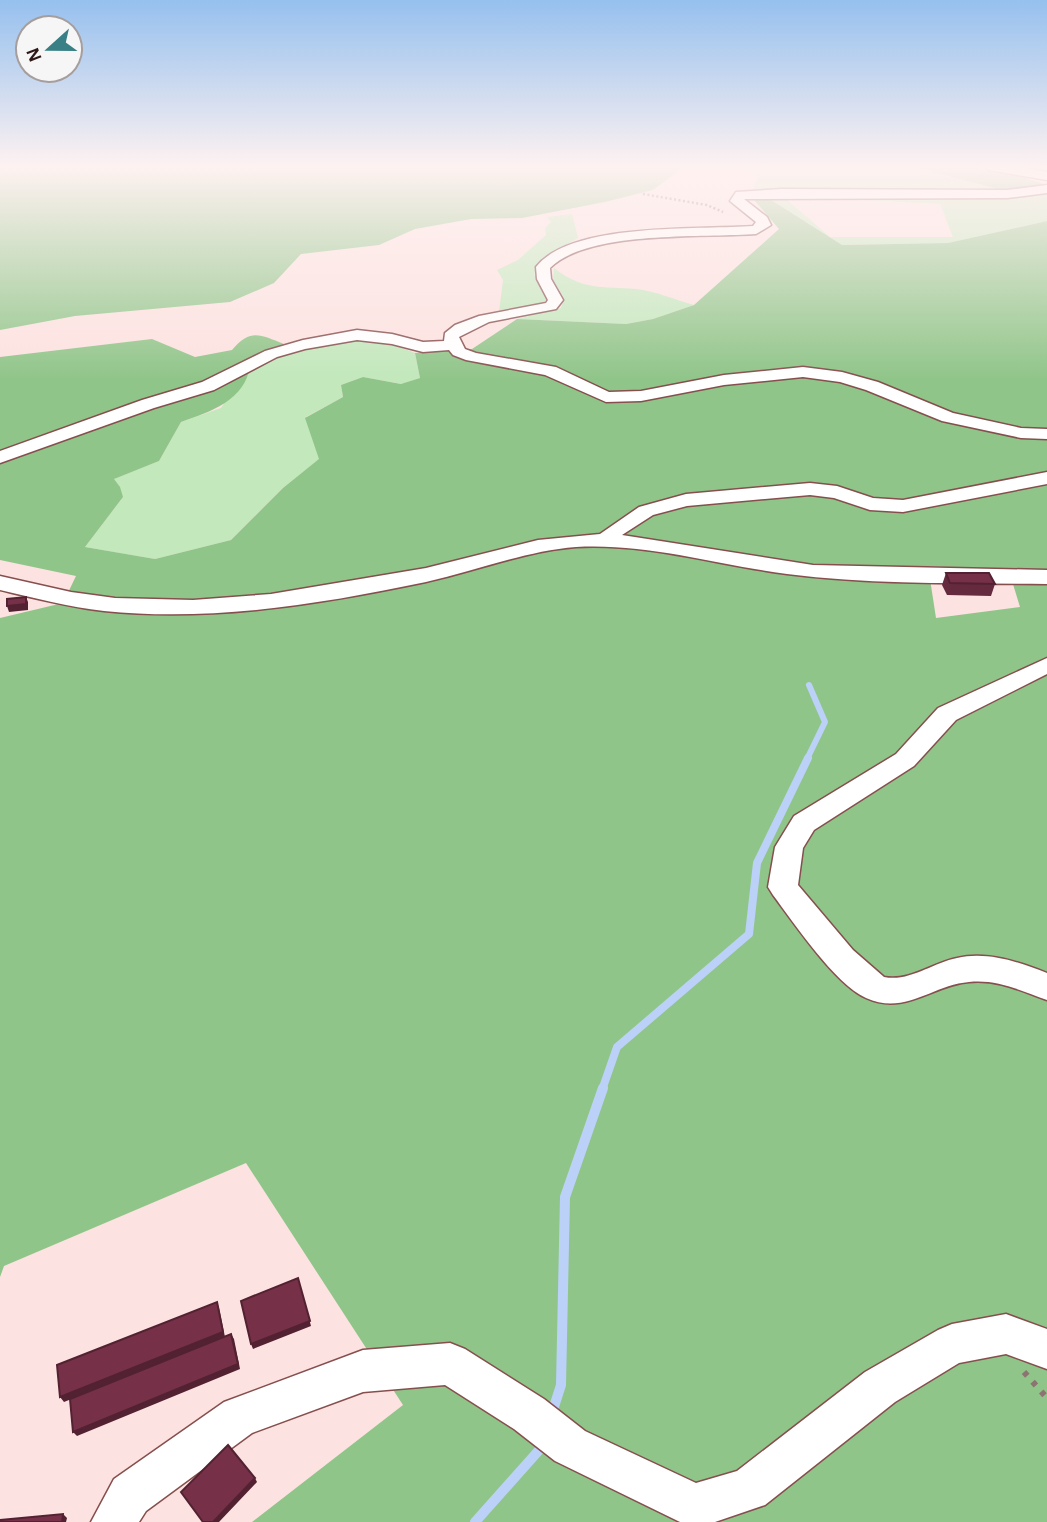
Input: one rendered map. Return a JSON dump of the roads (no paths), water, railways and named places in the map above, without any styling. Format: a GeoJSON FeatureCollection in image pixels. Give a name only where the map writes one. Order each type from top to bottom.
{"type":"FeatureCollection","features":[{"type":"Feature","properties":{"kind":"street"},"geometry":{"type":"LineString","coordinates":[[645,237],[576,245],[551,257],[542,268],[542,276],[554,292],[556,300],[551,306],[459,328],[451,336],[453,345],[459,352],[472,358],[550,371],[606,397],[641,396],[724,380],[803,372],[842,377],[872,386],[948,417],[1021,433],[1047,435]]}},
{"type":"Feature","properties":{"kind":"street"},"geometry":{"type":"LineString","coordinates":[[0,457],[148,404],[208,386],[271,354],[303,345],[357,335],[392,339],[423,347],[453,345]]}},
{"type":"Feature","properties":{"kind":"street"},"geometry":{"type":"LineString","coordinates":[[606,540],[646,511],[686,500],[810,489],[837,492],[870,504],[903,506],[1047,478]]}},
{"type":"Feature","properties":{"kind":"street"},"geometry":{"type":"LineString","coordinates":[[0,583],[48,595],[114,605],[185,607],[246,604],[428,574],[547,545],[606,540],[814,571],[1047,577]]}},
{"type":"Feature","properties":{"kind":"street"},"geometry":{"type":"LineString","coordinates":[[1047,665],[947,714],[905,760],[804,823],[789,846],[783,887],[815,930],[874,988],[898,993],[968,968],[1024,975],[1047,987]]}},
{"type":"Feature","properties":{"kind":"street"},"geometry":{"type":"LineString","coordinates":[[113,1522],[130,1494],[239,1417],[363,1371],[450,1364],[529,1414],[570,1446],[695,1506],[749,1489],[880,1387],[952,1344],[1006,1334],[1047,1349]]}},
{"type":"Feature","properties":{"kind":"waterway"},"geometry":{"type":"LineString","coordinates":[[807,759],[825,722],[809,685]]}},
{"type":"Feature","properties":{"kind":"waterway"},"geometry":{"type":"LineString","coordinates":[[602,1090],[617,1047],[749,934],[757,863],[808,758]]}},
{"type":"Feature","properties":{"kind":"waterway"},"geometry":{"type":"LineString","coordinates":[[551,1416],[561,1385],[565,1197],[603,1088]]}},
{"type":"Feature","properties":{"kind":"waterway"},"geometry":{"type":"LineString","coordinates":[[475,1522],[541,1448],[544,1441]]}}]}
